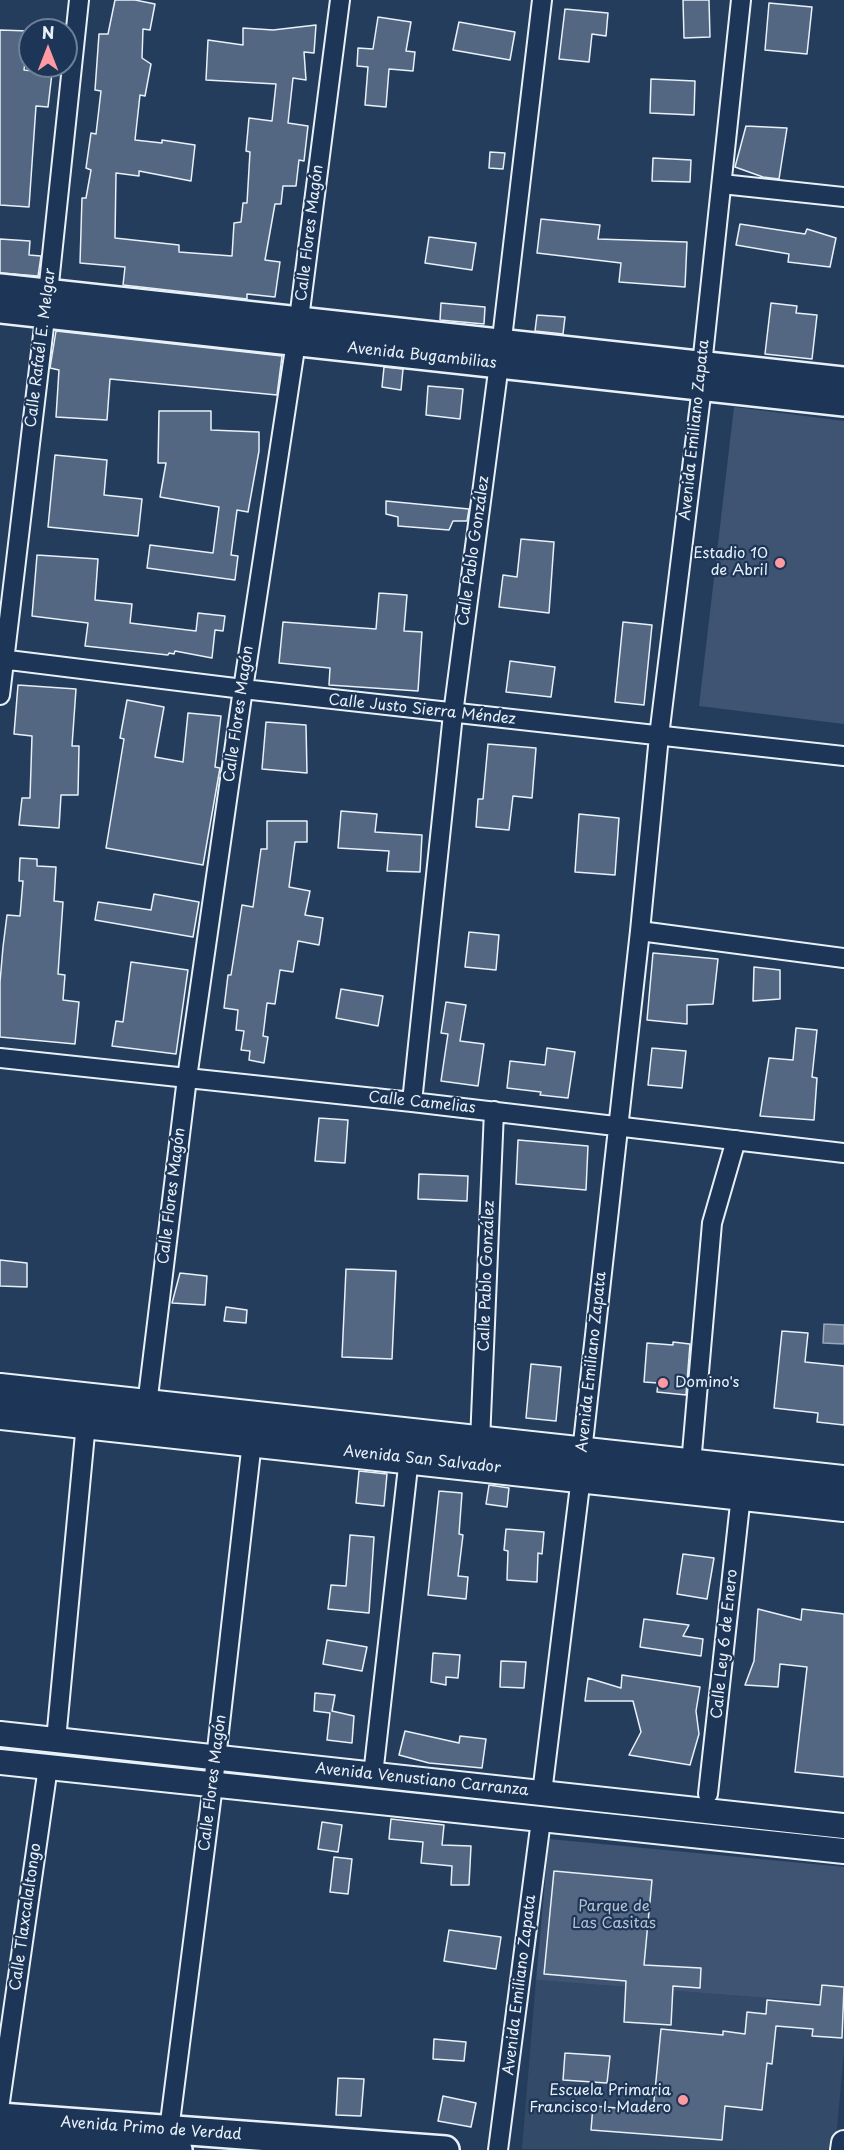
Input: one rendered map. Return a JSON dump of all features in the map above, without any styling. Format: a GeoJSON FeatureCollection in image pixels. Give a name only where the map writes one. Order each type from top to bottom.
{"type":"FeatureCollection","features":[{"type":"Feature","properties":{"kind":"main road","name":"Avenida Bugambilias"},"geometry":{"type":"LineString","coordinates":[[0,288],[46,304]]}},
{"type":"Feature","properties":{"kind":"main road","name":"Avenida Bugambilias"},"geometry":{"type":"LineString","coordinates":[[0,309],[46,304],[297,331],[702,376],[844,402]]}},
{"type":"Feature","properties":{"kind":"main road","name":"Avenida Bugambilias"},"geometry":{"type":"LineString","coordinates":[[702,376],[844,381]]}},
{"type":"Feature","properties":{"kind":"main road","name":"Avenida San Salvador"},"geometry":{"type":"LineString","coordinates":[[0,1389],[146,1417],[254,1429],[480,1441],[581,1464],[741,1495],[844,1506]]}},
{"type":"Feature","properties":{"kind":"main road","name":"Avenida San Salvador"},"geometry":{"type":"LineString","coordinates":[[0,1414],[86,1423],[146,1417]]}},
{"type":"Feature","properties":{"kind":"main road","name":"Avenida San Salvador"},"geometry":{"type":"LineString","coordinates":[[254,1429],[409,1458],[581,1464],[691,1464],[844,1480]]}},
{"type":"Feature","properties":{"kind":"main road","name":"Avenida Primo de Verdad"},"geometry":{"type":"LineString","coordinates":[[0,2117],[172,2143]]}},
{"type":"Feature","properties":{"kind":"main road","name":"Avenida Primo de Verdad"},"geometry":{"type":"LineString","coordinates":[[0,2137],[430,2150]]}},
{"type":"Feature","properties":{"kind":"street","name":"Calle Rafaél E. Melgar"},"geometry":{"type":"LineString","coordinates":[[0,695],[2,659],[46,304],[79,0]]}},
{"type":"Feature","properties":{"kind":"street","name":"Calle Flores Magón"},"geometry":{"type":"LineString","coordinates":[[146,1417],[187,1078],[297,331],[339,0]]}},
{"type":"Feature","properties":{"kind":"street","name":"Calle Pablo González"},"geometry":{"type":"LineString","coordinates":[[412,1102],[453,714],[500,354],[542,0]]}},
{"type":"Feature","properties":{"kind":"street","name":"Avenida Emiliano Zapata"},"geometry":{"type":"LineString","coordinates":[[542,1793],[640,932],[659,736],[702,376],[741,0]]}},
{"type":"Feature","properties":{"kind":"street"},"geometry":{"type":"LineString","coordinates":[[722,184],[844,197]]}},
{"type":"Feature","properties":{"kind":"street","name":"Calle Justo Sierra Méndez"},"geometry":{"type":"LineString","coordinates":[[2,659],[453,714],[844,756]]}},
{"type":"Feature","properties":{"kind":"street"},"geometry":{"type":"LineString","coordinates":[[640,932],[844,958]]}},
{"type":"Feature","properties":{"kind":"street","name":"Calle Camelias"},"geometry":{"type":"LineString","coordinates":[[0,1058],[494,1111],[844,1153]]}},
{"type":"Feature","properties":{"kind":"street","name":"Calle Pablo González"},"geometry":{"type":"LineString","coordinates":[[480,1441],[494,1111]]}},
{"type":"Feature","properties":{"kind":"street"},"geometry":{"type":"LineString","coordinates":[[691,1464],[712,1223],[736,1140]]}},
{"type":"Feature","properties":{"kind":"street"},"geometry":{"type":"LineString","coordinates":[[56,1740],[86,1423]]}},
{"type":"Feature","properties":{"kind":"street","name":"Calle Flores Magón"},"geometry":{"type":"LineString","coordinates":[[172,2143],[254,1429]]}},
{"type":"Feature","properties":{"kind":"street"},"geometry":{"type":"LineString","coordinates":[[373,1775],[409,1458]]}},
{"type":"Feature","properties":{"kind":"street","name":"Calle Ley 6 de Enero"},"geometry":{"type":"LineString","coordinates":[[708,1794],[741,1495]]}},
{"type":"Feature","properties":{"kind":"street","name":"Avenida Venustiano Carranza"},"geometry":{"type":"LineString","coordinates":[[0,1734],[844,1826]]}},
{"type":"Feature","properties":{"kind":"street","name":"Avenida Venustiano Carranza"},"geometry":{"type":"LineString","coordinates":[[0,1761],[844,1851]]}},
{"type":"Feature","properties":{"kind":"street","name":"Calle Tlaxcalaltongo"},"geometry":{"type":"LineString","coordinates":[[0,2102],[48,1767]]}},
{"type":"Feature","properties":{"kind":"street","name":"Avenida Emiliano Zapata"},"geometry":{"type":"LineString","coordinates":[[498,2150],[541,1820]]}},
{"type":"Feature","properties":{"kind":"street"},"geometry":{"type":"LineString","coordinates":[[843,2150],[844,2143]]}},
{"type":"Feature","properties":{"kind":"shaded area"},"geometry":{"type":"Polygon","coordinates":[[[824,1324],[844,1325],[844,1344],[823,1343],[824,1324]]]}},
{"type":"Feature","properties":{"kind":"shaded area","name":"Escuela Primaria Francisco I. Madero"},"geometry":{"type":"Polygon","coordinates":[[[536,1980],[844,2004],[844,2052],[835,2150],[522,2149],[536,1980]]]}},
{"type":"Feature","properties":{"kind":"green space","name":"Estadio 10 de Abril"},"geometry":{"type":"Polygon","coordinates":[[[734,407],[844,421],[844,724],[699,706],[734,407]]]}},
{"type":"Feature","properties":{"kind":"green space","name":"Parque de Las Casitas"},"geometry":{"type":"Polygon","coordinates":[[[549,1839],[844,1867],[844,2004],[536,1980],[549,1839]]]}},
{"type":"Feature","properties":{"kind":"building"},"geometry":{"type":"Polygon","coordinates":[[[115,0],[135,0],[155,4],[150,30],[143,29],[142,58],[151,64],[145,96],[140,95],[135,140],[162,143],[162,140],[195,145],[191,181],[139,171],[139,176],[116,173],[115,238],[179,245],[179,252],[232,256],[234,223],[241,222],[243,203],[247,203],[250,152],[246,151],[249,118],[272,121],[276,84],[206,80],[208,40],[243,45],[243,28],[273,30],[316,25],[314,53],[304,52],[306,80],[293,78],[288,123],[308,126],[304,161],[299,160],[296,186],[283,186],[281,204],[275,204],[265,260],[280,262],[275,297],[247,294],[247,299],[123,285],[125,267],[80,263],[82,198],[86,198],[91,170],[86,168],[91,133],[96,134],[101,91],[95,90],[99,34],[108,34],[115,0]]]}},
{"type":"Feature","properties":{"kind":"building"},"geometry":{"type":"Polygon","coordinates":[[[683,0],[709,0],[710,37],[684,38],[683,0]]]}},
{"type":"Feature","properties":{"kind":"building"},"geometry":{"type":"Polygon","coordinates":[[[769,3],[812,7],[807,54],[765,50],[769,3]]]}},
{"type":"Feature","properties":{"kind":"building"},"geometry":{"type":"Polygon","coordinates":[[[565,9],[608,13],[606,36],[592,34],[589,62],[559,59],[565,9]]]}},
{"type":"Feature","properties":{"kind":"building"},"geometry":{"type":"Polygon","coordinates":[[[378,17],[411,22],[406,51],[415,52],[413,71],[389,69],[386,107],[365,105],[368,67],[357,66],[358,48],[373,49],[378,17]]]}},
{"type":"Feature","properties":{"kind":"building"},"geometry":{"type":"Polygon","coordinates":[[[459,22],[515,32],[510,60],[453,50],[459,22]]]}},
{"type":"Feature","properties":{"kind":"building"},"geometry":{"type":"Polygon","coordinates":[[[0,30],[18,31],[18,78],[51,78],[48,107],[36,106],[29,207],[0,205],[0,30]]]}},
{"type":"Feature","properties":{"kind":"building"},"geometry":{"type":"Polygon","coordinates":[[[651,79],[695,81],[694,115],[650,113],[651,79]]]}},
{"type":"Feature","properties":{"kind":"building"},"geometry":{"type":"Polygon","coordinates":[[[746,126],[787,128],[779,179],[763,177],[735,167],[746,126]]]}},
{"type":"Feature","properties":{"kind":"building"},"geometry":{"type":"Polygon","coordinates":[[[490,152],[505,153],[503,169],[489,168],[490,152]]]}},
{"type":"Feature","properties":{"kind":"building"},"geometry":{"type":"Polygon","coordinates":[[[653,158],[691,160],[690,182],[652,181],[653,158]]]}},
{"type":"Feature","properties":{"kind":"building"},"geometry":{"type":"Polygon","coordinates":[[[541,219],[600,225],[598,239],[687,242],[685,287],[619,282],[621,263],[537,253],[541,219]]]}},
{"type":"Feature","properties":{"kind":"building"},"geometry":{"type":"Polygon","coordinates":[[[740,224],[805,234],[807,229],[836,238],[830,267],[788,262],[789,254],[736,245],[740,224]]]}},
{"type":"Feature","properties":{"kind":"building"},"geometry":{"type":"Polygon","coordinates":[[[429,237],[476,243],[472,270],[425,263],[429,237]]]}},
{"type":"Feature","properties":{"kind":"building"},"geometry":{"type":"Polygon","coordinates":[[[0,239],[30,241],[29,255],[41,256],[38,276],[0,273],[0,239]]]}},
{"type":"Feature","properties":{"kind":"building"},"geometry":{"type":"Polygon","coordinates":[[[441,303],[485,307],[484,324],[440,320],[441,303]]]}},
{"type":"Feature","properties":{"kind":"building"},"geometry":{"type":"Polygon","coordinates":[[[771,303],[797,306],[796,313],[817,315],[812,359],[765,354],[771,303]]]}},
{"type":"Feature","properties":{"kind":"building"},"geometry":{"type":"Polygon","coordinates":[[[537,315],[565,317],[563,334],[535,331],[537,315]]]}},
{"type":"Feature","properties":{"kind":"building"},"geometry":{"type":"Polygon","coordinates":[[[56,331],[282,356],[277,395],[110,379],[107,420],[56,417],[59,370],[50,368],[56,331]]]}},
{"type":"Feature","properties":{"kind":"building"},"geometry":{"type":"Polygon","coordinates":[[[384,367],[403,369],[401,390],[382,387],[384,367]]]}},
{"type":"Feature","properties":{"kind":"building"},"geometry":{"type":"Polygon","coordinates":[[[428,386],[463,389],[460,419],[426,415],[428,386]]]}},
{"type":"Feature","properties":{"kind":"building"},"geometry":{"type":"Polygon","coordinates":[[[159,411],[211,411],[211,430],[259,432],[259,451],[248,512],[237,510],[231,555],[238,556],[235,580],[147,568],[150,545],[213,553],[219,507],[160,497],[166,463],[158,463],[159,411]]]}},
{"type":"Feature","properties":{"kind":"building"},"geometry":{"type":"Polygon","coordinates":[[[55,455],[107,460],[104,495],[142,499],[138,536],[48,527],[55,455]]]}},
{"type":"Feature","properties":{"kind":"building"},"geometry":{"type":"Polygon","coordinates":[[[386,501],[469,509],[467,521],[453,521],[449,530],[398,526],[398,517],[386,514],[386,501]]]}},
{"type":"Feature","properties":{"kind":"building"},"geometry":{"type":"Polygon","coordinates":[[[521,539],[554,542],[549,613],[499,607],[503,575],[517,577],[521,539]]]}},
{"type":"Feature","properties":{"kind":"building"},"geometry":{"type":"Polygon","coordinates":[[[37,555],[98,559],[95,600],[132,604],[130,623],[196,631],[198,613],[225,616],[223,631],[215,630],[212,658],[175,651],[174,654],[169,653],[168,655],[85,646],[88,623],[32,616],[37,555]]]}},
{"type":"Feature","properties":{"kind":"building"},"geometry":{"type":"Polygon","coordinates":[[[379,593],[407,595],[404,631],[422,632],[418,691],[329,685],[330,668],[279,663],[283,622],[376,629],[379,593]]]}},
{"type":"Feature","properties":{"kind":"building"},"geometry":{"type":"Polygon","coordinates":[[[623,622],[652,625],[644,705],[615,702],[623,622]]]}},
{"type":"Feature","properties":{"kind":"building"},"geometry":{"type":"Polygon","coordinates":[[[510,661],[555,667],[551,697],[506,692],[510,661]]]}},
{"type":"Feature","properties":{"kind":"building"},"geometry":{"type":"Polygon","coordinates":[[[18,685],[76,689],[72,746],[79,746],[78,795],[61,795],[59,828],[19,825],[22,798],[30,798],[32,736],[14,734],[18,685]]]}},
{"type":"Feature","properties":{"kind":"building"},"geometry":{"type":"Polygon","coordinates":[[[127,700],[164,707],[155,757],[183,762],[188,713],[221,716],[215,767],[220,768],[203,865],[106,848],[124,739],[120,738],[127,700]]]}},
{"type":"Feature","properties":{"kind":"building"},"geometry":{"type":"Polygon","coordinates":[[[266,722],[306,725],[307,773],[262,769],[266,722]]]}},
{"type":"Feature","properties":{"kind":"building"},"geometry":{"type":"Polygon","coordinates":[[[488,744],[536,748],[532,798],[513,796],[509,830],[476,827],[478,799],[483,799],[488,744]]]}},
{"type":"Feature","properties":{"kind":"building"},"geometry":{"type":"Polygon","coordinates":[[[341,811],[377,814],[375,832],[422,835],[420,872],[387,871],[389,851],[338,848],[341,811]]]}},
{"type":"Feature","properties":{"kind":"building"},"geometry":{"type":"Polygon","coordinates":[[[579,814],[619,818],[615,875],[575,872],[579,814]]]}},
{"type":"Feature","properties":{"kind":"building"},"geometry":{"type":"Polygon","coordinates":[[[267,821],[307,821],[307,842],[295,842],[289,887],[310,891],[305,915],[323,918],[319,945],[298,941],[293,972],[280,970],[275,1004],[267,1003],[263,1036],[268,1037],[264,1063],[249,1060],[250,1051],[241,1050],[244,1031],[236,1030],[238,1010],[224,1008],[242,905],[253,907],[261,849],[267,849],[267,821]]]}},
{"type":"Feature","properties":{"kind":"building"},"geometry":{"type":"Polygon","coordinates":[[[20,858],[37,859],[37,866],[56,867],[54,901],[63,902],[58,974],[65,975],[63,1000],[79,1002],[75,1044],[0,1037],[0,982],[3,947],[7,915],[20,916],[23,881],[19,881],[20,858]]]}},
{"type":"Feature","properties":{"kind":"building"},"geometry":{"type":"Polygon","coordinates":[[[154,894],[199,902],[193,937],[95,920],[98,902],[151,910],[154,894]]]}},
{"type":"Feature","properties":{"kind":"building"},"geometry":{"type":"Polygon","coordinates":[[[469,932],[499,935],[496,970],[465,967],[469,932]]]}},
{"type":"Feature","properties":{"kind":"building"},"geometry":{"type":"Polygon","coordinates":[[[653,953],[718,959],[713,1004],[687,1005],[687,1024],[647,1020],[653,953]]]}},
{"type":"Feature","properties":{"kind":"building"},"geometry":{"type":"Polygon","coordinates":[[[131,962],[188,970],[176,1054],[112,1046],[116,1021],[123,1022],[131,962]]]}},
{"type":"Feature","properties":{"kind":"building"},"geometry":{"type":"Polygon","coordinates":[[[754,967],[780,970],[780,999],[753,1001],[754,967]]]}},
{"type":"Feature","properties":{"kind":"building"},"geometry":{"type":"Polygon","coordinates":[[[341,989],[383,996],[378,1026],[336,1018],[341,989]]]}},
{"type":"Feature","properties":{"kind":"building"},"geometry":{"type":"Polygon","coordinates":[[[446,1002],[466,1005],[460,1041],[484,1044],[478,1086],[441,1081],[448,1034],[441,1033],[446,1002]]]}},
{"type":"Feature","properties":{"kind":"building"},"geometry":{"type":"Polygon","coordinates":[[[796,1028],[817,1030],[812,1077],[817,1078],[814,1120],[760,1116],[769,1058],[793,1060],[796,1028]]]}},
{"type":"Feature","properties":{"kind":"building"},"geometry":{"type":"Polygon","coordinates":[[[547,1048],[575,1052],[568,1098],[507,1088],[510,1061],[545,1065],[547,1048]]]}},
{"type":"Feature","properties":{"kind":"building"},"geometry":{"type":"Polygon","coordinates":[[[652,1048],[686,1051],[682,1088],[648,1085],[652,1048]]]}},
{"type":"Feature","properties":{"kind":"building"},"geometry":{"type":"Polygon","coordinates":[[[319,1118],[348,1120],[345,1163],[315,1161],[319,1118]]]}},
{"type":"Feature","properties":{"kind":"building"},"geometry":{"type":"Polygon","coordinates":[[[518,1140],[588,1146],[586,1190],[516,1184],[518,1140]]]}},
{"type":"Feature","properties":{"kind":"building"},"geometry":{"type":"Polygon","coordinates":[[[419,1174],[468,1176],[467,1201],[418,1199],[419,1174]]]}},
{"type":"Feature","properties":{"kind":"building"},"geometry":{"type":"Polygon","coordinates":[[[0,1260],[27,1263],[27,1287],[0,1286],[0,1260]]]}},
{"type":"Feature","properties":{"kind":"building"},"geometry":{"type":"Polygon","coordinates":[[[346,1269],[396,1271],[392,1359],[342,1357],[346,1269]]]}},
{"type":"Feature","properties":{"kind":"building"},"geometry":{"type":"Polygon","coordinates":[[[180,1273],[207,1276],[205,1305],[172,1303],[180,1273]]]}},
{"type":"Feature","properties":{"kind":"building"},"geometry":{"type":"Polygon","coordinates":[[[226,1307],[247,1310],[246,1323],[224,1321],[226,1307]]]}},
{"type":"Feature","properties":{"kind":"building"},"geometry":{"type":"Polygon","coordinates":[[[782,1331],[808,1333],[805,1362],[844,1366],[844,1425],[817,1422],[818,1413],[774,1408],[782,1331]]]}},
{"type":"Feature","properties":{"kind":"building"},"geometry":{"type":"Polygon","coordinates":[[[673,1342],[690,1344],[686,1395],[657,1392],[658,1383],[644,1382],[647,1343],[673,1345],[673,1342]]]}},
{"type":"Feature","properties":{"kind":"building"},"geometry":{"type":"Polygon","coordinates":[[[531,1364],[561,1367],[556,1421],[526,1418],[531,1364]]]}},
{"type":"Feature","properties":{"kind":"building"},"geometry":{"type":"Polygon","coordinates":[[[359,1471],[387,1474],[384,1506],[356,1503],[359,1471]]]}},
{"type":"Feature","properties":{"kind":"building"},"geometry":{"type":"Polygon","coordinates":[[[489,1485],[509,1488],[507,1507],[486,1504],[489,1485]]]}},
{"type":"Feature","properties":{"kind":"building"},"geometry":{"type":"Polygon","coordinates":[[[439,1491],[462,1493],[459,1534],[463,1535],[458,1576],[468,1577],[466,1599],[428,1595],[439,1491]]]}},
{"type":"Feature","properties":{"kind":"building"},"geometry":{"type":"Polygon","coordinates":[[[506,1529],[544,1532],[542,1554],[538,1553],[537,1582],[507,1580],[508,1551],[504,1550],[506,1529]]]}},
{"type":"Feature","properties":{"kind":"building"},"geometry":{"type":"Polygon","coordinates":[[[350,1535],[374,1537],[369,1613],[328,1609],[331,1585],[346,1586],[350,1535]]]}},
{"type":"Feature","properties":{"kind":"building"},"geometry":{"type":"Polygon","coordinates":[[[683,1554],[714,1558],[707,1599],[677,1594],[683,1554]]]}},
{"type":"Feature","properties":{"kind":"building"},"geometry":{"type":"Polygon","coordinates":[[[758,1609],[801,1620],[802,1609],[844,1614],[844,1777],[795,1772],[807,1667],[780,1664],[778,1687],[745,1685],[754,1661],[758,1609]]]}},
{"type":"Feature","properties":{"kind":"building"},"geometry":{"type":"Polygon","coordinates":[[[644,1619],[689,1625],[683,1636],[703,1639],[701,1656],[640,1647],[644,1619]]]}},
{"type":"Feature","properties":{"kind":"building"},"geometry":{"type":"Polygon","coordinates":[[[327,1640],[367,1647],[362,1671],[323,1664],[327,1640]]]}},
{"type":"Feature","properties":{"kind":"building"},"geometry":{"type":"Polygon","coordinates":[[[433,1653],[460,1655],[458,1678],[446,1677],[446,1685],[431,1682],[433,1653]]]}},
{"type":"Feature","properties":{"kind":"building"},"geometry":{"type":"Polygon","coordinates":[[[501,1661],[526,1662],[524,1688],[500,1687],[501,1661]]]}},
{"type":"Feature","properties":{"kind":"building"},"geometry":{"type":"Polygon","coordinates":[[[622,1675],[700,1687],[696,1711],[699,1734],[690,1765],[629,1755],[641,1732],[633,1701],[585,1701],[588,1678],[621,1688],[622,1675]]]}},
{"type":"Feature","properties":{"kind":"building"},"geometry":{"type":"Polygon","coordinates":[[[315,1693],[335,1695],[332,1711],[354,1716],[352,1743],[327,1740],[330,1713],[314,1711],[315,1693]]]}},
{"type":"Feature","properties":{"kind":"building"},"geometry":{"type":"Polygon","coordinates":[[[405,1731],[459,1743],[460,1736],[486,1739],[482,1768],[429,1763],[399,1755],[405,1731]]]}},
{"type":"Feature","properties":{"kind":"building"},"geometry":{"type":"Polygon","coordinates":[[[391,1819],[444,1825],[442,1845],[471,1846],[469,1885],[451,1885],[452,1866],[421,1863],[423,1842],[389,1839],[391,1819]]]}},
{"type":"Feature","properties":{"kind":"building"},"geometry":{"type":"Polygon","coordinates":[[[322,1822],[342,1825],[338,1852],[318,1849],[322,1822]]]}},
{"type":"Feature","properties":{"kind":"building"},"geometry":{"type":"Polygon","coordinates":[[[334,1857],[352,1859],[348,1894],[330,1892],[334,1857]]]}},
{"type":"Feature","properties":{"kind":"building"},"geometry":{"type":"Polygon","coordinates":[[[554,1871],[652,1880],[644,1965],[701,1968],[700,1988],[673,1986],[671,2025],[624,2022],[626,1981],[544,1974],[554,1871]]]}},
{"type":"Feature","properties":{"kind":"building"},"geometry":{"type":"Polygon","coordinates":[[[449,1930],[501,1937],[496,1969],[444,1961],[449,1930]]]}},
{"type":"Feature","properties":{"kind":"building"},"geometry":{"type":"Polygon","coordinates":[[[822,1985],[844,1987],[842,2038],[812,2036],[813,2029],[776,2026],[772,2064],[767,2063],[762,2110],[725,2106],[722,2140],[591,2130],[593,2106],[653,2111],[661,2029],[723,2035],[723,2031],[745,2034],[747,2012],[766,2014],[767,2000],[820,2005],[822,1985]]]}},
{"type":"Feature","properties":{"kind":"building"},"geometry":{"type":"Polygon","coordinates":[[[434,2039],[466,2042],[464,2061],[433,2059],[434,2039]]]}},
{"type":"Feature","properties":{"kind":"building"},"geometry":{"type":"Polygon","coordinates":[[[565,2053],[610,2056],[607,2083],[563,2080],[565,2053]]]}},
{"type":"Feature","properties":{"kind":"building"},"geometry":{"type":"Polygon","coordinates":[[[338,2078],[364,2079],[361,2116],[336,2115],[338,2078]]]}},
{"type":"Feature","properties":{"kind":"building"},"geometry":{"type":"Polygon","coordinates":[[[443,2096],[476,2103],[471,2127],[438,2121],[443,2096]]]}},
{"type":"Feature","properties":{"kind":"place","name":"Estadio 10 de Abril"},"geometry":{"type":"Point","coordinates":[780,563]}},
{"type":"Feature","properties":{"kind":"place","name":"Domino's"},"geometry":{"type":"Point","coordinates":[663,1383]}},
{"type":"Feature","properties":{"kind":"place","name":"Escuela Primaria Francisco I. Madero"},"geometry":{"type":"Point","coordinates":[683,2100]}}]}
